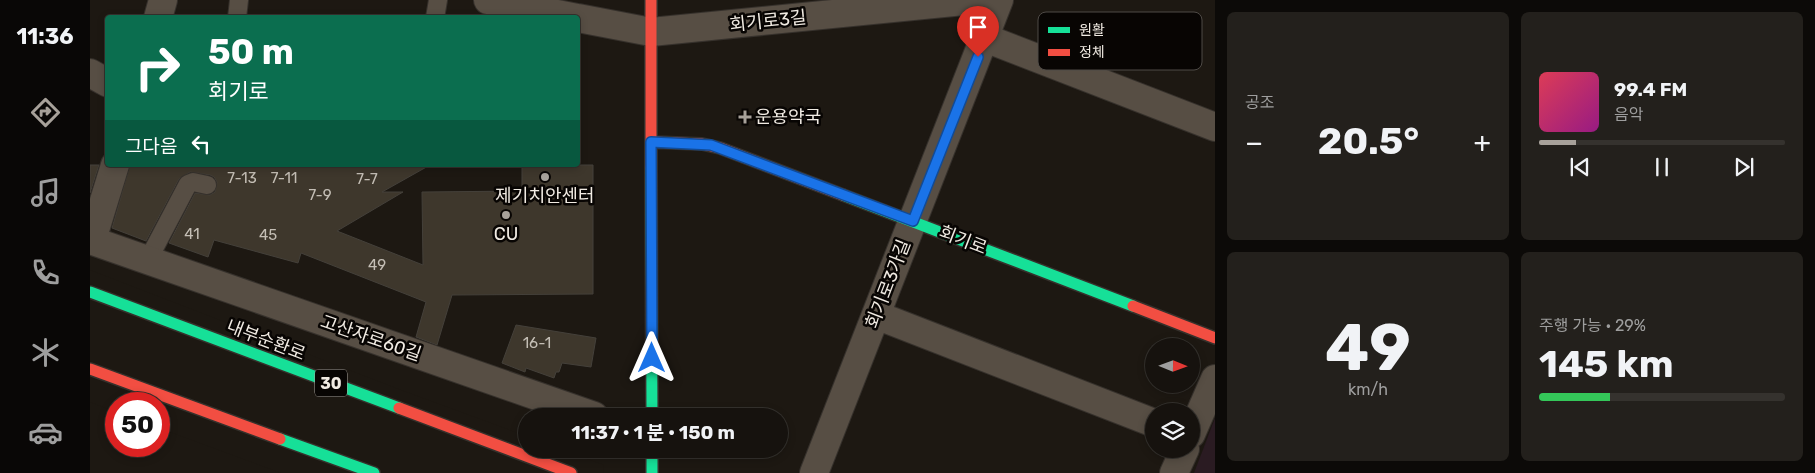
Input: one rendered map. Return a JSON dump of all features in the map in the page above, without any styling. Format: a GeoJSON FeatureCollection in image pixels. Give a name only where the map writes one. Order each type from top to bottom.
{"type":"FeatureCollection","features":[{"type":"Feature","properties":{"kind":"main road"},"geometry":{"type":"LineString","coordinates":[[651,0],[652,408]]}},
{"type":"Feature","properties":{"kind":"main road","name":"회기로"},"geometry":{"type":"LineString","coordinates":[[651,142],[711,145],[1215,338]]}},
{"type":"Feature","properties":{"kind":"main road","name":"내부순환로"},"geometry":{"type":"LineString","coordinates":[[90,292],[571,473]]}},
{"type":"Feature","properties":{"kind":"main road"},"geometry":{"type":"LineString","coordinates":[[90,369],[374,473]]}},
{"type":"Feature","properties":{"kind":"street"},"geometry":{"type":"LineString","coordinates":[[159,15],[163,0]]}},
{"type":"Feature","properties":{"kind":"street","name":"회기로3길"},"geometry":{"type":"LineString","coordinates":[[580,19],[651,32],[974,0]]}},
{"type":"Feature","properties":{"kind":"street","name":"회기로3가길"},"geometry":{"type":"LineString","coordinates":[[814,473],[1000,0]]}},
{"type":"Feature","properties":{"kind":"street","name":"회기로3길"},"geometry":{"type":"LineString","coordinates":[[501,7],[556,15]]}},
{"type":"Feature","properties":{"kind":"street"},"geometry":{"type":"LineString","coordinates":[[985,38],[1038,59]]}},
{"type":"Feature","properties":{"kind":"street"},"geometry":{"type":"LineString","coordinates":[[1068,70],[1215,127]]}},
{"type":"Feature","properties":{"kind":"street"},"geometry":{"type":"LineString","coordinates":[[90,73],[105,81]]}},
{"type":"Feature","properties":{"kind":"street"},"geometry":{"type":"LineString","coordinates":[[91,240],[114,167]]}},
{"type":"Feature","properties":{"kind":"street","name":"고산자로60길"},"geometry":{"type":"LineString","coordinates":[[91,240],[571,408]]}},
{"type":"Feature","properties":{"kind":"street"},"geometry":{"type":"LineString","coordinates":[[876,315],[1145,420]]}},
{"type":"Feature","properties":{"kind":"street"},"geometry":{"type":"LineString","coordinates":[[1200,413],[1215,379]]}},
{"type":"Feature","properties":{"kind":"street"},"geometry":{"type":"LineString","coordinates":[[1174,473],[1181,458]]}},
{"type":"Feature","properties":{"kind":"lane"},"geometry":{"type":"LineString","coordinates":[[237,15],[239,0]]}},
{"type":"Feature","properties":{"kind":"lane"},"geometry":{"type":"LineString","coordinates":[[436,15],[438,0]]}},
{"type":"Feature","properties":{"kind":"lane"},"geometry":{"type":"LineString","coordinates":[[148,260],[188,184],[193,182],[208,186]]}},
{"type":"Feature","properties":{"kind":"shaded area"},"geometry":{"type":"Polygon","coordinates":[[[1215,418],[1215,473],[1194,473],[1215,418]]]}},
{"type":"Feature","properties":{"kind":"pier"},"geometry":{"type":"Polygon","coordinates":[[[90,270],[518,433],[518,458],[585,458],[604,465],[603,473],[281,473],[170,432],[170,392],[105,392],[105,408],[90,402],[90,270]]]}},
{"type":"Feature","properties":{"kind":"building"},"geometry":{"type":"Polygon","coordinates":[[[90,165],[99,165],[90,193],[90,165]]]}},
{"type":"Feature","properties":{"kind":"building"},"geometry":{"type":"Polygon","coordinates":[[[580,165],[593,165],[593,294],[452,295],[437,345],[416,337],[426,302],[301,253],[298,263],[214,240],[208,257],[169,243],[195,193],[210,195],[215,192],[217,182],[210,175],[190,172],[179,179],[146,241],[112,228],[129,167],[426,167],[382,192],[403,192],[337,231],[423,265],[422,192],[522,191],[522,167],[580,167],[580,165]]]}},
{"type":"Feature","properties":{"kind":"building"},"geometry":{"type":"Polygon","coordinates":[[[516,325],[596,338],[591,367],[562,363],[559,372],[556,372],[554,378],[526,368],[525,372],[502,363],[516,325]]]}},
{"type":"Feature","properties":{"kind":"traffic: fast"},"geometry":{"type":"LineString","coordinates":[[651,168],[652,408]]}},
{"type":"Feature","properties":{"kind":"traffic: fast"},"geometry":{"type":"LineString","coordinates":[[843,195],[1133,306]]}},
{"type":"Feature","properties":{"kind":"traffic: fast"},"geometry":{"type":"LineString","coordinates":[[90,292],[399,408]]}},
{"type":"Feature","properties":{"kind":"traffic: fast"},"geometry":{"type":"LineString","coordinates":[[280,439],[374,473]]}},
{"type":"Feature","properties":{"kind":"traffic: fast"},"geometry":{"type":"LineString","coordinates":[[652,458],[652,473]]}},
{"type":"Feature","properties":{"kind":"traffic: jam"},"geometry":{"type":"LineString","coordinates":[[651,0],[651,168]]}},
{"type":"Feature","properties":{"kind":"traffic: jam"},"geometry":{"type":"LineString","coordinates":[[651,142],[702,144],[720,148],[843,195]]}},
{"type":"Feature","properties":{"kind":"traffic: jam"},"geometry":{"type":"LineString","coordinates":[[1133,306],[1215,338]]}},
{"type":"Feature","properties":{"kind":"traffic: jam"},"geometry":{"type":"LineString","coordinates":[[90,369],[280,439]]}},
{"type":"Feature","properties":{"kind":"traffic: jam"},"geometry":{"type":"LineString","coordinates":[[399,408],[571,473]]}},
{"type":"Feature","properties":{"kind":"place","name":"운용약국"},"geometry":{"type":"Point","coordinates":[745,117]}},
{"type":"Feature","properties":{"kind":"place","name":"제기치안센터"},"geometry":{"type":"Point","coordinates":[545,177]}},
{"type":"Feature","properties":{"kind":"place","name":"CU"},"geometry":{"type":"Point","coordinates":[506,215]}},
{"type":"Feature","properties":{"kind":"route"},"geometry":{"type":"LineString","coordinates":[[652,358],[651,142],[711,145],[913,221],[978,57]]}}]}
